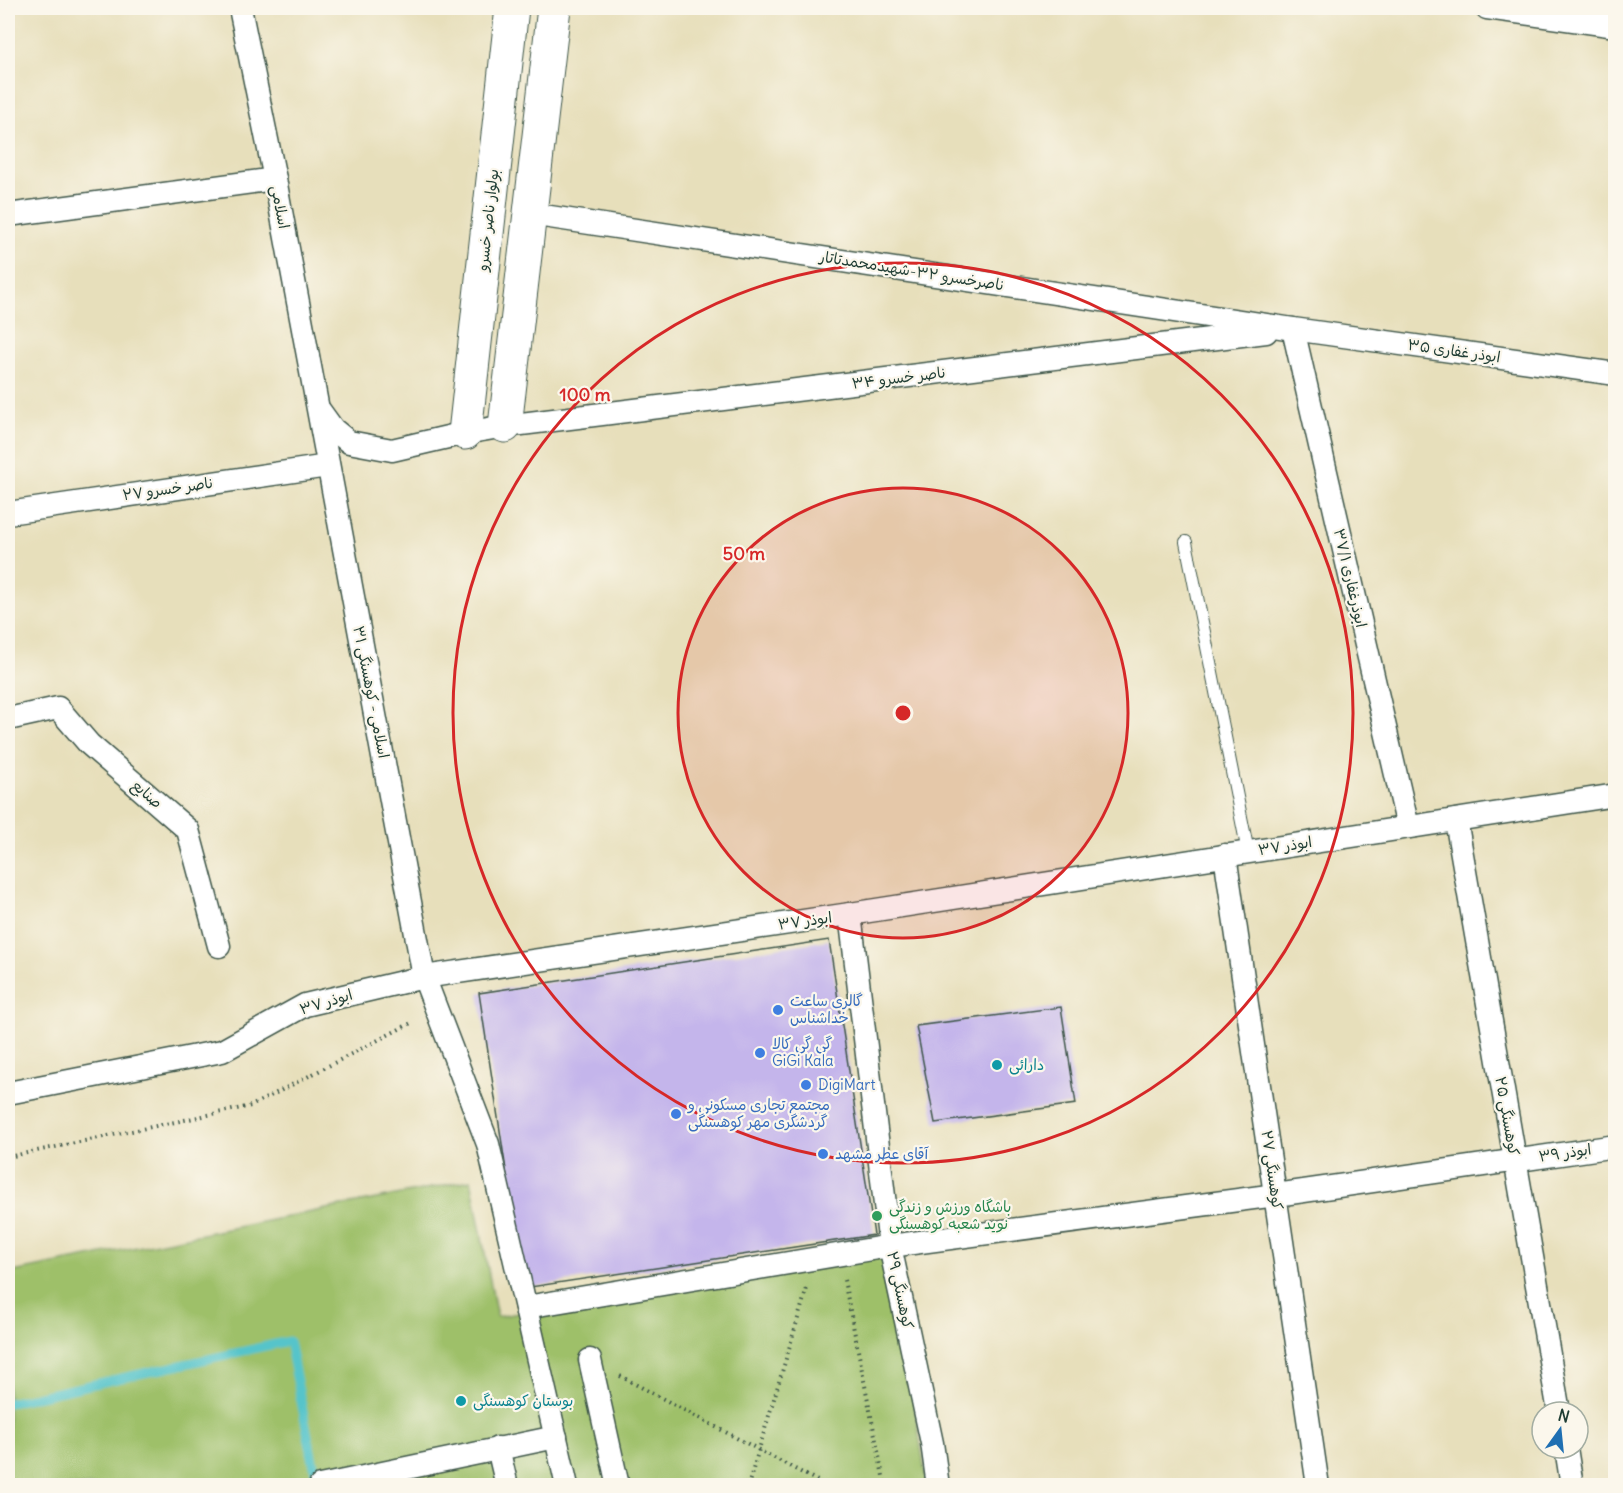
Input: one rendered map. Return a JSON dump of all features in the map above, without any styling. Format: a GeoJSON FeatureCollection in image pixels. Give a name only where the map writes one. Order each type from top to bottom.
{"type":"FeatureCollection","features":[{"type":"Feature","properties":{"kind":"street","name":"اسلامی"},"geometry":{"type":"LineString","coordinates":[[240,8],[275,179],[317,407]]}},
{"type":"Feature","properties":{"kind":"street","name":"بولوار ناصر خسرو"},"geometry":{"type":"LineString","coordinates":[[465,433],[512,8]]}},
{"type":"Feature","properties":{"kind":"street"},"geometry":{"type":"LineString","coordinates":[[506,426],[554,8]]}},
{"type":"Feature","properties":{"kind":"street"},"geometry":{"type":"LineString","coordinates":[[1487,8],[1616,26]]}},
{"type":"Feature","properties":{"kind":"street"},"geometry":{"type":"LineString","coordinates":[[8,215],[275,179]]}},
{"type":"Feature","properties":{"kind":"street","name":"ناصرخسرو ۳۲-شهیدمحمدتاتار"},"geometry":{"type":"LineString","coordinates":[[530,214],[1293,329]]}},
{"type":"Feature","properties":{"kind":"street","name":"ناصر خسرو ۳۴"},"geometry":{"type":"LineString","coordinates":[[317,407],[333,429],[349,442],[392,450],[506,426],[1293,329]]}},
{"type":"Feature","properties":{"kind":"street","name":"ابوذر غفاری ۳۵"},"geometry":{"type":"LineString","coordinates":[[1293,329],[1616,374]]}},
{"type":"Feature","properties":{"kind":"street","name":"ابوذرغفاری ۳۷/۱"},"geometry":{"type":"LineString","coordinates":[[1293,329],[1408,827]]}},
{"type":"Feature","properties":{"kind":"street","name":"اسلامی - کوهسنگی ۳۱"},"geometry":{"type":"LineString","coordinates":[[317,407],[424,977],[488,1144],[567,1485]]}},
{"type":"Feature","properties":{"kind":"street","name":"ناصر خسرو ۲۷"},"geometry":{"type":"LineString","coordinates":[[8,513],[328,466]]}},
{"type":"Feature","properties":{"kind":"street","name":"صنایع"},"geometry":{"type":"LineString","coordinates":[[8,719],[58,708],[89,744],[188,830],[219,946]]}},
{"type":"Feature","properties":{"kind":"street","name":"ابوذر ۳۷"},"geometry":{"type":"LineString","coordinates":[[8,1093],[222,1051],[305,1005],[424,977],[850,914],[1616,795]]}},
{"type":"Feature","properties":{"kind":"street","name":"کوهسنگی ۲۵"},"geometry":{"type":"LineString","coordinates":[[1456,820],[1557,1400]]}},
{"type":"Feature","properties":{"kind":"street","name":"کوهسنگی ۲۷"},"geometry":{"type":"LineString","coordinates":[[1225,855],[1317,1485]]}},
{"type":"Feature","properties":{"kind":"street","name":"کوهسنگی ۲۹"},"geometry":{"type":"LineString","coordinates":[[850,914],[890,1246],[932,1443],[938,1485]]}},
{"type":"Feature","properties":{"kind":"street","name":"ابوذر ۳۹"},"geometry":{"type":"LineString","coordinates":[[526,1307],[890,1246],[1276,1195],[1616,1146]]}},
{"type":"Feature","properties":{"kind":"street"},"geometry":{"type":"LineString","coordinates":[[590,1360],[618,1485]]}},
{"type":"Feature","properties":{"kind":"street"},"geometry":{"type":"LineString","coordinates":[[320,1485],[556,1437]]}},
{"type":"Feature","properties":{"kind":"street"},"geometry":{"type":"LineString","coordinates":[[498,1448],[507,1485]]}},
{"type":"Feature","properties":{"kind":"street"},"geometry":{"type":"LineString","coordinates":[[1568,1460],[1572,1485]]}},
{"type":"Feature","properties":{"kind":"lane"},"geometry":{"type":"LineString","coordinates":[[1186,542],[1248,852]]}},
{"type":"Feature","properties":{"kind":"path"},"geometry":{"type":"LineString","coordinates":[[8,1157],[251,1106],[413,1022],[424,977]]}},
{"type":"Feature","properties":{"kind":"path"},"geometry":{"type":"LineString","coordinates":[[839,1256],[885,1485]]}},
{"type":"Feature","properties":{"kind":"path"},"geometry":{"type":"LineString","coordinates":[[748,1485],[816,1258]]}},
{"type":"Feature","properties":{"kind":"path"},"geometry":{"type":"LineString","coordinates":[[590,1360],[827,1485]]}},
{"type":"Feature","properties":{"kind":"green space","name":"بوستان کوهسنگی"},"geometry":{"type":"Polygon","coordinates":[[[471,1180],[497,1317],[890,1246],[927,1486],[8,1486],[8,1273],[471,1180]]]}},
{"type":"Feature","properties":{"kind":"building","name":"مجتمع تجاری مسکونی و گردشگری مهر کوهسنگی"},"geometry":{"type":"Polygon","coordinates":[[[829,940],[874,1235],[524,1288],[479,993],[829,940]]]}},
{"type":"Feature","properties":{"kind":"building","name":"دارائی"},"geometry":{"type":"Polygon","coordinates":[[[1061,1007],[1076,1104],[935,1123],[916,1026],[1061,1007]]]}},
{"type":"Feature","properties":{"kind":"waterway"},"geometry":{"type":"LineString","coordinates":[[8,1403],[289,1341],[318,1486]]}},
{"type":"Feature","properties":{"kind":"place","name":"گالری ساعت خداشناس"},"geometry":{"type":"Point","coordinates":[778,1010]}},
{"type":"Feature","properties":{"kind":"place","name":"گی گی کالا GiGi Kala"},"geometry":{"type":"Point","coordinates":[760,1053]}},
{"type":"Feature","properties":{"kind":"place","name":"دارائی"},"geometry":{"type":"Point","coordinates":[997,1065]}},
{"type":"Feature","properties":{"kind":"place","name":"DigiMart"},"geometry":{"type":"Point","coordinates":[806,1085]}},
{"type":"Feature","properties":{"kind":"place","name":"مجتمع تجاری مسکونی و گردشگری مهر کوهسنگی"},"geometry":{"type":"Point","coordinates":[676,1114]}},
{"type":"Feature","properties":{"kind":"place","name":"آقای عطر مشهد"},"geometry":{"type":"Point","coordinates":[823,1154]}},
{"type":"Feature","properties":{"kind":"place","name":"باشگاه ورزش و زندگی نوید شعبه کوهسنگی"},"geometry":{"type":"Point","coordinates":[877,1216]}},
{"type":"Feature","properties":{"kind":"place","name":"بوستان کوهسنگی"},"geometry":{"type":"Point","coordinates":[461,1401]}}]}
